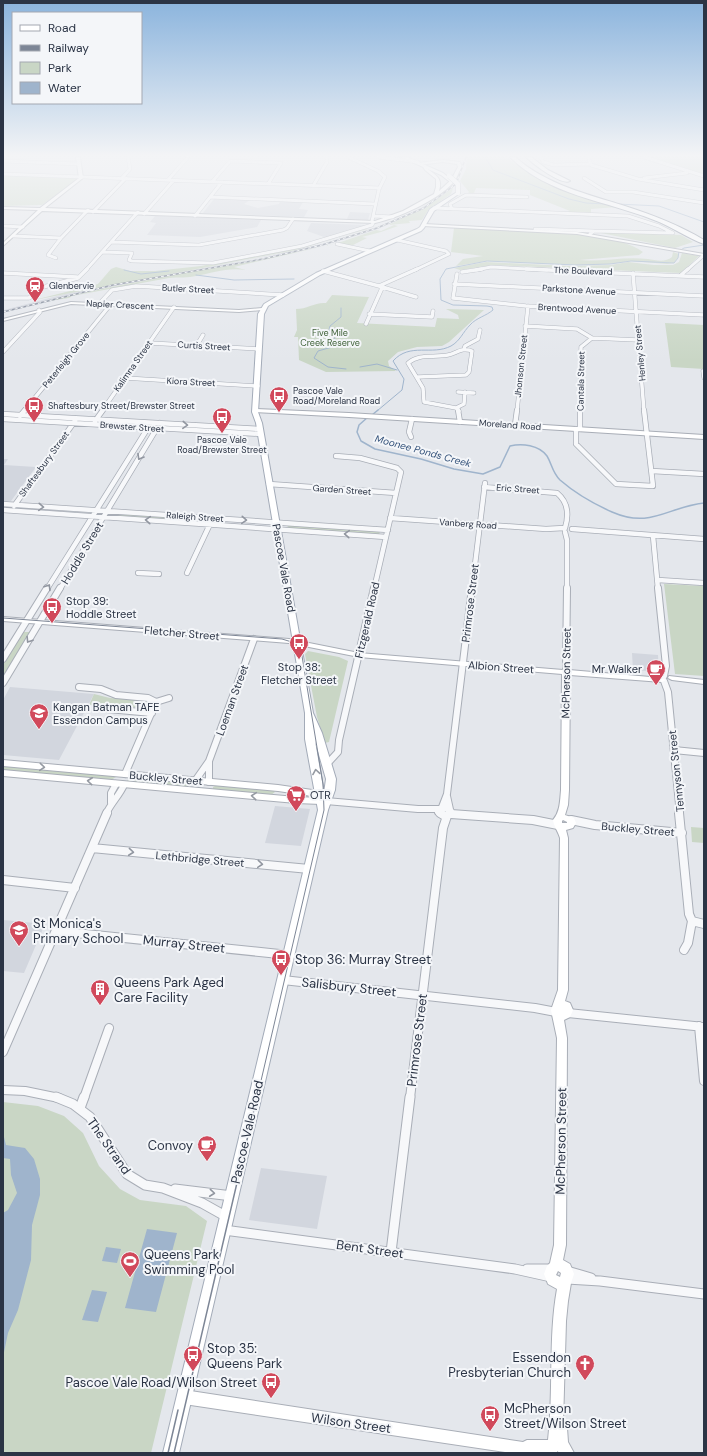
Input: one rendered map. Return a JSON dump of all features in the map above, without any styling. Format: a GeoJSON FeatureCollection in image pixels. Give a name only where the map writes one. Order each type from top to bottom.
{"type":"FeatureCollection","features":[{"type":"Feature","properties":{"kind":"highway"},"geometry":{"type":"LineString","coordinates":[[671,225],[704,242]]}},
{"type":"Feature","properties":{"kind":"highway"},"geometry":{"type":"LineString","coordinates":[[684,225],[704,235]]}},
{"type":"Feature","properties":{"kind":"main road"},"geometry":{"type":"LineString","coordinates":[[262,312],[283,295],[323,271],[418,230],[424,225]]}},
{"type":"Feature","properties":{"kind":"main road","name":"Pascoe Vale Road"},"geometry":{"type":"LineString","coordinates":[[262,312],[258,386],[260,429],[309,713],[310,740],[322,801]]}},
{"type":"Feature","properties":{"kind":"main road","name":"Pascoe Vale Road"},"geometry":{"type":"LineString","coordinates":[[171,1453],[309,869],[322,801],[331,785],[328,764],[309,713]]}},
{"type":"Feature","properties":{"kind":"street"},"geometry":{"type":"LineString","coordinates":[[3,244],[25,225]]}},
{"type":"Feature","properties":{"kind":"street"},"geometry":{"type":"LineString","coordinates":[[56,258],[48,255],[61,238],[76,225]]}},
{"type":"Feature","properties":{"kind":"street"},"geometry":{"type":"LineString","coordinates":[[3,298],[30,298],[43,286],[79,277],[126,225]]}},
{"type":"Feature","properties":{"kind":"street"},"geometry":{"type":"LineString","coordinates":[[111,242],[202,245],[283,230],[289,225]]}},
{"type":"Feature","properties":{"kind":"street"},"geometry":{"type":"LineString","coordinates":[[102,252],[132,253],[133,254],[129,260],[130,261],[206,264],[308,244],[353,232],[372,225]]}},
{"type":"Feature","properties":{"kind":"street"},"geometry":{"type":"LineString","coordinates":[[424,225],[535,229],[592,233],[704,255]]}},
{"type":"Feature","properties":{"kind":"street"},"geometry":{"type":"LineString","coordinates":[[535,229],[592,233],[673,233],[656,225]]}},
{"type":"Feature","properties":{"kind":"street"},"geometry":{"type":"LineString","coordinates":[[3,226],[23,227]]}},
{"type":"Feature","properties":{"kind":"street"},"geometry":{"type":"LineString","coordinates":[[13,236],[61,238]]}},
{"type":"Feature","properties":{"kind":"street"},"geometry":{"type":"LineString","coordinates":[[366,324],[380,287],[444,257],[449,253],[396,240]]}},
{"type":"Feature","properties":{"kind":"street"},"geometry":{"type":"LineString","coordinates":[[337,244],[370,251]]}},
{"type":"Feature","properties":{"kind":"street"},"geometry":{"type":"LineString","coordinates":[[681,276],[704,255]]}},
{"type":"Feature","properties":{"kind":"street","name":"The Boulevard"},"geometry":{"type":"LineString","coordinates":[[462,272],[491,266],[704,277]]}},
{"type":"Feature","properties":{"kind":"street"},"geometry":{"type":"LineString","coordinates":[[323,271],[416,297]]}},
{"type":"Feature","properties":{"kind":"street"},"geometry":{"type":"LineString","coordinates":[[3,273],[79,277]]}},
{"type":"Feature","properties":{"kind":"street","name":"Henley Street"},"geometry":{"type":"LineString","coordinates":[[633,273],[638,340],[652,471]]}},
{"type":"Feature","properties":{"kind":"street"},"geometry":{"type":"LineString","coordinates":[[454,284],[457,274]]}},
{"type":"Feature","properties":{"kind":"street","name":"Parkstone Avenue"},"geometry":{"type":"LineString","coordinates":[[454,284],[704,296]]}},
{"type":"Feature","properties":{"kind":"street","name":"Brentwood Avenue"},"geometry":{"type":"LineString","coordinates":[[454,284],[453,298],[528,306],[704,315]]}},
{"type":"Feature","properties":{"kind":"street","name":"Butler Street"},"geometry":{"type":"LineString","coordinates":[[99,304],[112,290],[136,286],[283,295]]}},
{"type":"Feature","properties":{"kind":"street","name":"Napier Crescent"},"geometry":{"type":"LineString","coordinates":[[3,320],[71,302],[262,312]]}},
{"type":"Feature","properties":{"kind":"street","name":"Peterleigh Grove"},"geometry":{"type":"LineString","coordinates":[[16,420],[111,304]]}},
{"type":"Feature","properties":{"kind":"street","name":"Jhonson Street"},"geometry":{"type":"LineString","coordinates":[[515,425],[528,306]]}},
{"type":"Feature","properties":{"kind":"street","name":"Kalimna Street"},"geometry":{"type":"LineString","coordinates":[[92,424],[174,307]]}},
{"type":"Feature","properties":{"kind":"street"},"geometry":{"type":"LineString","coordinates":[[3,352],[40,312],[39,310]]}},
{"type":"Feature","properties":{"kind":"street"},"geometry":{"type":"LineString","coordinates":[[370,314],[432,317],[433,311]]}},
{"type":"Feature","properties":{"kind":"street"},"geometry":{"type":"LineString","coordinates":[[526,326],[577,329],[592,338],[638,340]]}},
{"type":"Feature","properties":{"kind":"street"},"geometry":{"type":"LineString","coordinates":[[465,392],[464,404],[456,408],[424,402],[424,390],[418,377],[408,365],[411,360],[426,356],[449,354],[464,349],[471,342],[478,339],[480,330]]}},
{"type":"Feature","properties":{"kind":"street"},"geometry":{"type":"LineString","coordinates":[[197,345],[203,334]]}},
{"type":"Feature","properties":{"kind":"street","name":"Cantala Street"},"geometry":{"type":"LineString","coordinates":[[578,429],[581,347],[592,338]]}},
{"type":"Feature","properties":{"kind":"street","name":"Curtis Street"},"geometry":{"type":"LineString","coordinates":[[149,343],[259,349]]}},
{"type":"Feature","properties":{"kind":"street"},"geometry":{"type":"LineString","coordinates":[[418,377],[467,377],[472,352],[464,349]]}},
{"type":"Feature","properties":{"kind":"street"},"geometry":{"type":"LineString","coordinates":[[703,371],[704,378]]}},
{"type":"Feature","properties":{"kind":"street","name":"Kiora Street"},"geometry":{"type":"LineString","coordinates":[[124,378],[258,386]]}},
{"type":"Feature","properties":{"kind":"street"},"geometry":{"type":"LineString","coordinates":[[458,392],[474,393]]}},
{"type":"Feature","properties":{"kind":"street"},"geometry":{"type":"LineString","coordinates":[[456,408],[459,411],[460,422]]}},
{"type":"Feature","properties":{"kind":"street","name":"Moreland Road"},"geometry":{"type":"LineString","coordinates":[[258,409],[704,437]]}},
{"type":"Feature","properties":{"kind":"street","name":"Brewster Street"},"geometry":{"type":"LineString","coordinates":[[3,414],[260,429]]}},
{"type":"Feature","properties":{"kind":"street","name":"Shaftesbury Street"},"geometry":{"type":"LineString","coordinates":[[12,510],[78,418]]}},
{"type":"Feature","properties":{"kind":"street","name":"Brewster Street"},"geometry":{"type":"LineString","coordinates":[[3,419],[157,429],[260,429]]}},
{"type":"Feature","properties":{"kind":"street"},"geometry":{"type":"LineString","coordinates":[[411,437],[409,432],[412,419]]}},
{"type":"Feature","properties":{"kind":"street","name":"Hoddle Street"},"geometry":{"type":"LineString","coordinates":[[3,659],[93,513],[151,423]]}},
{"type":"Feature","properties":{"kind":"street","name":"Hoddle Street"},"geometry":{"type":"LineString","coordinates":[[3,682],[160,423]]}},
{"type":"Feature","properties":{"kind":"street"},"geometry":{"type":"LineString","coordinates":[[578,429],[576,444],[618,485],[652,487],[652,471],[704,474]]}},
{"type":"Feature","properties":{"kind":"street","name":"Fitzgerald Road"},"geometry":{"type":"LineString","coordinates":[[328,764],[339,748],[400,472],[395,468],[360,458],[336,456]]}},
{"type":"Feature","properties":{"kind":"street","name":"Garden Street"},"geometry":{"type":"LineString","coordinates":[[270,485],[396,493]]}},
{"type":"Feature","properties":{"kind":"street","name":"Eric Street"},"geometry":{"type":"LineString","coordinates":[[484,485],[552,492],[560,495],[567,509],[567,530]]}},
{"type":"Feature","properties":{"kind":"street","name":"Primrose Street"},"geometry":{"type":"LineString","coordinates":[[391,1252],[484,485]]}},
{"type":"Feature","properties":{"kind":"street","name":"Raleigh Street"},"geometry":{"type":"LineString","coordinates":[[3,504],[93,513],[103,517],[387,533]]}},
{"type":"Feature","properties":{"kind":"street","name":"Raleigh Street"},"geometry":{"type":"LineString","coordinates":[[3,510],[93,513],[107,511],[212,518],[276,526]]}},
{"type":"Feature","properties":{"kind":"street"},"geometry":{"type":"LineString","coordinates":[[187,573],[212,518]]}},
{"type":"Feature","properties":{"kind":"street","name":"Vanberg Road"},"geometry":{"type":"LineString","coordinates":[[390,518],[704,539]]}},
{"type":"Feature","properties":{"kind":"street","name":"McPherson Street"},"geometry":{"type":"LineString","coordinates":[[561,1450],[558,1417],[567,530]]}},
{"type":"Feature","properties":{"kind":"street"},"geometry":{"type":"LineString","coordinates":[[653,536],[667,679]]}},
{"type":"Feature","properties":{"kind":"street"},"geometry":{"type":"LineString","coordinates":[[138,573],[159,574]]}},
{"type":"Feature","properties":{"kind":"street"},"geometry":{"type":"LineString","coordinates":[[658,580],[704,583]]}},
{"type":"Feature","properties":{"kind":"street","name":"Fletcher Street"},"geometry":{"type":"LineString","coordinates":[[3,619],[296,642],[359,655]]}},
{"type":"Feature","properties":{"kind":"street","name":"Loeman Street"},"geometry":{"type":"LineString","coordinates":[[195,781],[209,761],[254,639]]}},
{"type":"Feature","properties":{"kind":"street","name":"Albion Street"},"geometry":{"type":"LineString","coordinates":[[359,655],[700,681]]}},
{"type":"Feature","properties":{"kind":"street","name":"Tennyson Street"},"geometry":{"type":"LineString","coordinates":[[667,679],[689,914],[692,921]]}},
{"type":"Feature","properties":{"kind":"street"},"geometry":{"type":"LineString","coordinates":[[79,687],[96,688],[116,695],[148,698],[156,702],[169,698]]}},
{"type":"Feature","properties":{"kind":"street"},"geometry":{"type":"LineString","coordinates":[[3,1052],[111,804],[119,795],[120,784],[126,774],[156,702]]}},
{"type":"Feature","properties":{"kind":"street"},"geometry":{"type":"LineString","coordinates":[[108,709],[152,713]]}},
{"type":"Feature","properties":{"kind":"street"},"geometry":{"type":"LineString","coordinates":[[674,750],[704,753]]}},
{"type":"Feature","properties":{"kind":"street","name":"Loeman Street"},"geometry":{"type":"LineString","coordinates":[[209,761],[209,782]]}},
{"type":"Feature","properties":{"kind":"street","name":"Buckley Street"},"geometry":{"type":"LineString","coordinates":[[3,763],[278,788],[322,801]]}},
{"type":"Feature","properties":{"kind":"street","name":"Buckley Street"},"geometry":{"type":"LineString","coordinates":[[3,773],[191,791],[445,811],[682,833]]}},
{"type":"Feature","properties":{"kind":"street"},"geometry":{"type":"LineString","coordinates":[[191,791],[195,781]]}},
{"type":"Feature","properties":{"kind":"street"},"geometry":{"type":"LineString","coordinates":[[205,792],[209,782]]}},
{"type":"Feature","properties":{"kind":"street"},"geometry":{"type":"LineString","coordinates":[[278,788],[279,798]]}},
{"type":"Feature","properties":{"kind":"street","name":"Lethbridge Street"},"geometry":{"type":"LineString","coordinates":[[92,848],[309,869]]}},
{"type":"Feature","properties":{"kind":"street"},"geometry":{"type":"LineString","coordinates":[[3,880],[75,888]]}},
{"type":"Feature","properties":{"kind":"street"},"geometry":{"type":"LineString","coordinates":[[684,950],[689,941],[690,926],[692,921],[704,924]]}},
{"type":"Feature","properties":{"kind":"street","name":"Murray Street"},"geometry":{"type":"LineString","coordinates":[[56,931],[288,955]]}},
{"type":"Feature","properties":{"kind":"street","name":"Salisbury Street"},"geometry":{"type":"LineString","coordinates":[[283,980],[702,1026]]}},
{"type":"Feature","properties":{"kind":"street"},"geometry":{"type":"LineString","coordinates":[[702,1026],[704,1081]]}},
{"type":"Feature","properties":{"kind":"street","name":"The Strand"},"geometry":{"type":"LineString","coordinates":[[80,1108],[109,1028]]}},
{"type":"Feature","properties":{"kind":"street","name":"The Strand"},"geometry":{"type":"LineString","coordinates":[[3,1090],[25,1091],[54,1096],[80,1108],[97,1126],[127,1174],[145,1184],[163,1188],[232,1196]]}},
{"type":"Feature","properties":{"kind":"street","name":"The Strand"},"geometry":{"type":"LineString","coordinates":[[163,1188],[202,1202],[227,1216]]}},
{"type":"Feature","properties":{"kind":"street","name":"Bent Street"},"geometry":{"type":"LineString","coordinates":[[224,1230],[704,1294]]}},
{"type":"Feature","properties":{"kind":"street","name":"Wilson Street"},"geometry":{"type":"LineString","coordinates":[[184,1397],[518,1447],[561,1450]]}},
{"type":"Feature","properties":{"kind":"street","name":"Wilson Street"},"geometry":{"type":"LineString","coordinates":[[518,1447],[538,1453]]}},
{"type":"Feature","properties":{"kind":"shaded area"},"geometry":{"type":"Polygon","coordinates":[[[155,225],[258,225],[257,227],[200,237],[147,235],[155,225]]]}},
{"type":"Feature","properties":{"kind":"shaded area"},"geometry":{"type":"Polygon","coordinates":[[[310,225],[368,226],[327,238],[307,231],[310,225]]]}},
{"type":"Feature","properties":{"kind":"shaded area"},"geometry":{"type":"Polygon","coordinates":[[[387,225],[373,231],[325,245],[75,294],[3,312],[4,310],[72,292],[252,259],[336,241],[387,225]]]}},
{"type":"Feature","properties":{"kind":"shaded area"},"geometry":{"type":"Polygon","coordinates":[[[3,459],[8,459],[4,465],[36,467],[11,501],[3,501],[3,459]]]}},
{"type":"Feature","properties":{"kind":"shaded area"},"geometry":{"type":"Polygon","coordinates":[[[632,653],[658,655],[659,672],[633,670],[632,653]]]}},
{"type":"Feature","properties":{"kind":"shaded area","name":"Kangan Batman TAFE Essendon Campus"},"geometry":{"type":"Polygon","coordinates":[[[10,687],[94,694],[59,760],[3,755],[3,700],[10,687]]]}},
{"type":"Feature","properties":{"kind":"shaded area"},"geometry":{"type":"Polygon","coordinates":[[[275,806],[310,809],[301,846],[265,843],[275,806]]]}},
{"type":"Feature","properties":{"kind":"shaded area","name":"St Monica's Primary School"},"geometry":{"type":"Polygon","coordinates":[[[3,920],[45,924],[24,973],[3,971],[3,920]]]}},
{"type":"Feature","properties":{"kind":"shaded area"},"geometry":{"type":"Polygon","coordinates":[[[261,1168],[327,1176],[317,1229],[249,1220],[261,1168]]]}},
{"type":"Feature","properties":{"kind":"green space"},"geometry":{"type":"Polygon","coordinates":[[[394,225],[398,226],[362,237],[367,238],[351,246],[337,243],[376,230],[381,231],[394,225]]]}},
{"type":"Feature","properties":{"kind":"green space"},"geometry":{"type":"Polygon","coordinates":[[[454,228],[524,229],[581,234],[606,238],[628,244],[643,252],[639,255],[579,260],[639,258],[663,261],[672,257],[673,252],[679,254],[674,263],[667,264],[631,261],[610,264],[576,265],[487,261],[456,266],[463,259],[483,256],[451,252],[454,228]]]}},
{"type":"Feature","properties":{"kind":"green space"},"geometry":{"type":"Polygon","coordinates":[[[365,229],[368,229],[338,238],[365,229]]]}},
{"type":"Feature","properties":{"kind":"green space"},"geometry":{"type":"Polygon","coordinates":[[[596,232],[681,235],[693,242],[675,248],[596,232]]]}},
{"type":"Feature","properties":{"kind":"green space"},"geometry":{"type":"Polygon","coordinates":[[[324,242],[296,250],[34,300],[98,284],[111,269],[116,267],[130,271],[155,271],[201,266],[324,242]]]}},
{"type":"Feature","properties":{"kind":"green space"},"geometry":{"type":"Polygon","coordinates":[[[326,245],[234,267],[246,270],[226,270],[193,277],[169,278],[43,302],[111,287],[326,245]]]}},
{"type":"Feature","properties":{"kind":"green space"},"geometry":{"type":"Polygon","coordinates":[[[682,253],[699,256],[681,273],[493,265],[460,270],[454,268],[486,262],[568,266],[611,265],[628,262],[654,265],[673,265],[679,262],[682,253]]]}},
{"type":"Feature","properties":{"kind":"green space","name":"Five Mile Creek Reserve"},"geometry":{"type":"Polygon","coordinates":[[[332,295],[369,297],[357,323],[435,327],[437,318],[459,319],[458,315],[446,309],[484,310],[449,342],[442,346],[417,347],[398,352],[388,361],[389,366],[396,371],[326,372],[299,360],[298,337],[294,337],[297,330],[296,309],[326,303],[332,295]]]}},
{"type":"Feature","properties":{"kind":"green space"},"geometry":{"type":"Polygon","coordinates":[[[665,323],[704,325],[704,369],[671,367],[665,323]]]}},
{"type":"Feature","properties":{"kind":"green space"},"geometry":{"type":"Polygon","coordinates":[[[114,513],[205,520],[202,523],[115,516],[113,515],[114,513]]]}},
{"type":"Feature","properties":{"kind":"green space"},"geometry":{"type":"Polygon","coordinates":[[[290,525],[380,531],[379,535],[289,529],[287,527],[290,525]]]}},
{"type":"Feature","properties":{"kind":"green space"},"geometry":{"type":"Polygon","coordinates":[[[664,584],[704,586],[704,676],[675,674],[664,584]]]}},
{"type":"Feature","properties":{"kind":"green space"},"geometry":{"type":"Polygon","coordinates":[[[23,632],[30,633],[3,678],[3,665],[23,632]]]}},
{"type":"Feature","properties":{"kind":"green space"},"geometry":{"type":"Polygon","coordinates":[[[308,651],[339,657],[348,661],[329,742],[325,743],[317,717],[305,654],[308,651]]]}},
{"type":"Feature","properties":{"kind":"green space"},"geometry":{"type":"Polygon","coordinates":[[[94,694],[110,698],[148,701],[152,704],[152,706],[146,708],[89,705],[94,694]]]}},
{"type":"Feature","properties":{"kind":"green space"},"geometry":{"type":"Polygon","coordinates":[[[3,765],[113,775],[116,777],[111,780],[3,770],[3,765]]]}},
{"type":"Feature","properties":{"kind":"green space"},"geometry":{"type":"Polygon","coordinates":[[[132,777],[187,783],[188,785],[184,787],[127,781],[132,777]]]}},
{"type":"Feature","properties":{"kind":"green space"},"geometry":{"type":"Polygon","coordinates":[[[217,785],[275,792],[271,795],[213,789],[213,787],[217,785]]]}},
{"type":"Feature","properties":{"kind":"green space"},"geometry":{"type":"Polygon","coordinates":[[[691,827],[704,828],[704,843],[692,842],[691,827]]]}},
{"type":"Feature","properties":{"kind":"green space"},"geometry":{"type":"Polygon","coordinates":[[[3,1102],[38,1106],[64,1116],[83,1133],[99,1166],[120,1189],[140,1200],[186,1206],[207,1221],[151,1453],[3,1453],[3,1102]]]}},
{"type":"Feature","properties":{"kind":"water"},"geometry":{"type":"Polygon","coordinates":[[[3,1133],[6,1145],[25,1148],[34,1159],[40,1179],[40,1195],[32,1225],[31,1260],[18,1310],[8,1333],[3,1357],[3,1213],[8,1210],[17,1193],[11,1175],[10,1159],[3,1158],[3,1133]]]}},
{"type":"Feature","properties":{"kind":"water"},"geometry":{"type":"Polygon","coordinates":[[[147,1229],[177,1233],[156,1312],[125,1308],[147,1229]]]}},
{"type":"Feature","properties":{"kind":"water"},"geometry":{"type":"Polygon","coordinates":[[[106,1247],[121,1249],[117,1263],[102,1261],[106,1247]]]}},
{"type":"Feature","properties":{"kind":"water"},"geometry":{"type":"Polygon","coordinates":[[[92,1290],[107,1292],[98,1322],[82,1320],[92,1290]]]}},
{"type":"Feature","properties":{"kind":"waterway","name":"Moonee Ponds Creek"},"geometry":{"type":"LineString","coordinates":[[377,411],[402,390],[404,379],[393,361],[400,355],[407,352],[444,349],[451,346],[457,342],[472,323],[493,310],[492,307],[487,306],[453,305],[441,300],[440,279],[446,269],[487,261],[576,265],[610,264],[631,261],[674,263],[678,258],[679,251],[684,248],[704,245]]}},
{"type":"Feature","properties":{"kind":"waterway"},"geometry":{"type":"LineString","coordinates":[[124,270],[141,274],[169,271]]}},
{"type":"Feature","properties":{"kind":"waterway"},"geometry":{"type":"LineString","coordinates":[[196,275],[234,280],[294,279]]}},
{"type":"Feature","properties":{"kind":"waterway"},"geometry":{"type":"LineString","coordinates":[[341,308],[341,317],[330,326],[329,330],[339,345],[318,351],[314,358],[328,367],[346,369]]}},
{"type":"Feature","properties":{"kind":"waterway"},"geometry":{"type":"LineString","coordinates":[[360,367],[377,364],[397,370]]}},
{"type":"Feature","properties":{"kind":"waterway","name":"Moonee Ponds Creek"},"geometry":{"type":"LineString","coordinates":[[372,415],[378,410]]}},
{"type":"Feature","properties":{"kind":"waterway","name":"Moonee Ponds Creek"},"geometry":{"type":"LineString","coordinates":[[368,417],[359,425],[357,432],[361,441],[375,449],[421,459],[454,469],[483,474],[500,467],[510,446],[525,445],[535,447],[544,452],[555,474],[566,485],[578,494],[598,505],[626,517],[648,518],[691,505],[704,503]]}},
{"type":"Feature","properties":{"kind":"tram line"},"geometry":{"type":"LineString","coordinates":[[3,618],[282,639],[295,643],[301,650],[323,784],[324,810],[257,1098]]}},
{"type":"Feature","properties":{"kind":"tram line"},"geometry":{"type":"LineString","coordinates":[[174,1453],[257,1097]]}},
{"type":"Feature","properties":{"kind":"tram line"},"geometry":{"type":"LineString","coordinates":[[168,1453],[178,1410]]}},
{"type":"Feature","properties":{"kind":"railway"},"geometry":{"type":"LineString","coordinates":[[3,312],[113,285],[263,259],[322,245],[384,225]]}},
{"type":"Feature","properties":{"kind":"place","name":"Glenbervie"},"geometry":{"type":"Point","coordinates":[35,303]}},
{"type":"Feature","properties":{"kind":"place","name":"Pascoe Vale Road/Moreland Road"},"geometry":{"type":"Point","coordinates":[279,413]}},
{"type":"Feature","properties":{"kind":"place","name":"Shaftesbury Street/Brewster Street"},"geometry":{"type":"Point","coordinates":[34,423]}},
{"type":"Feature","properties":{"kind":"place","name":"Pascoe Vale Road/Brewster Street"},"geometry":{"type":"Point","coordinates":[222,434]}},
{"type":"Feature","properties":{"kind":"place","name":"Stop 39: Hoddle Street"},"geometry":{"type":"Point","coordinates":[52,624]}},
{"type":"Feature","properties":{"kind":"place","name":"Stop 38: Fletcher Street"},"geometry":{"type":"Point","coordinates":[299,660]}},
{"type":"Feature","properties":{"kind":"place","name":"Mr Walker"},"geometry":{"type":"Point","coordinates":[656,686]}},
{"type":"Feature","properties":{"kind":"place","name":"Kangan Batman TAFE Essendon Campus"},"geometry":{"type":"Point","coordinates":[39,730]}},
{"type":"Feature","properties":{"kind":"place","name":"OTR"},"geometry":{"type":"Point","coordinates":[296,812]}},
{"type":"Feature","properties":{"kind":"place","name":"St Monica's Primary School"},"geometry":{"type":"Point","coordinates":[19,947]}},
{"type":"Feature","properties":{"kind":"place","name":"Stop 36: Murray Street"},"geometry":{"type":"Point","coordinates":[281,976]}},
{"type":"Feature","properties":{"kind":"place","name":"Queens Park Aged Care Facility"},"geometry":{"type":"Point","coordinates":[100,1006]}},
{"type":"Feature","properties":{"kind":"place","name":"Convoy"},"geometry":{"type":"Point","coordinates":[207,1162]}},
{"type":"Feature","properties":{"kind":"place","name":"Queens Park Swimming Pool"},"geometry":{"type":"Point","coordinates":[130,1278]}},
{"type":"Feature","properties":{"kind":"place","name":"Stop 35: Queens Park"},"geometry":{"type":"Point","coordinates":[193,1372]}},
{"type":"Feature","properties":{"kind":"place","name":"Essendon Presbyterian Church"},"geometry":{"type":"Point","coordinates":[585,1381]}},
{"type":"Feature","properties":{"kind":"place","name":"Pascoe Vale Road/Wilson Street"},"geometry":{"type":"Point","coordinates":[271,1399]}},
{"type":"Feature","properties":{"kind":"place","name":"McPherson Street/Wilson Street"},"geometry":{"type":"Point","coordinates":[490,1432]}}]}
